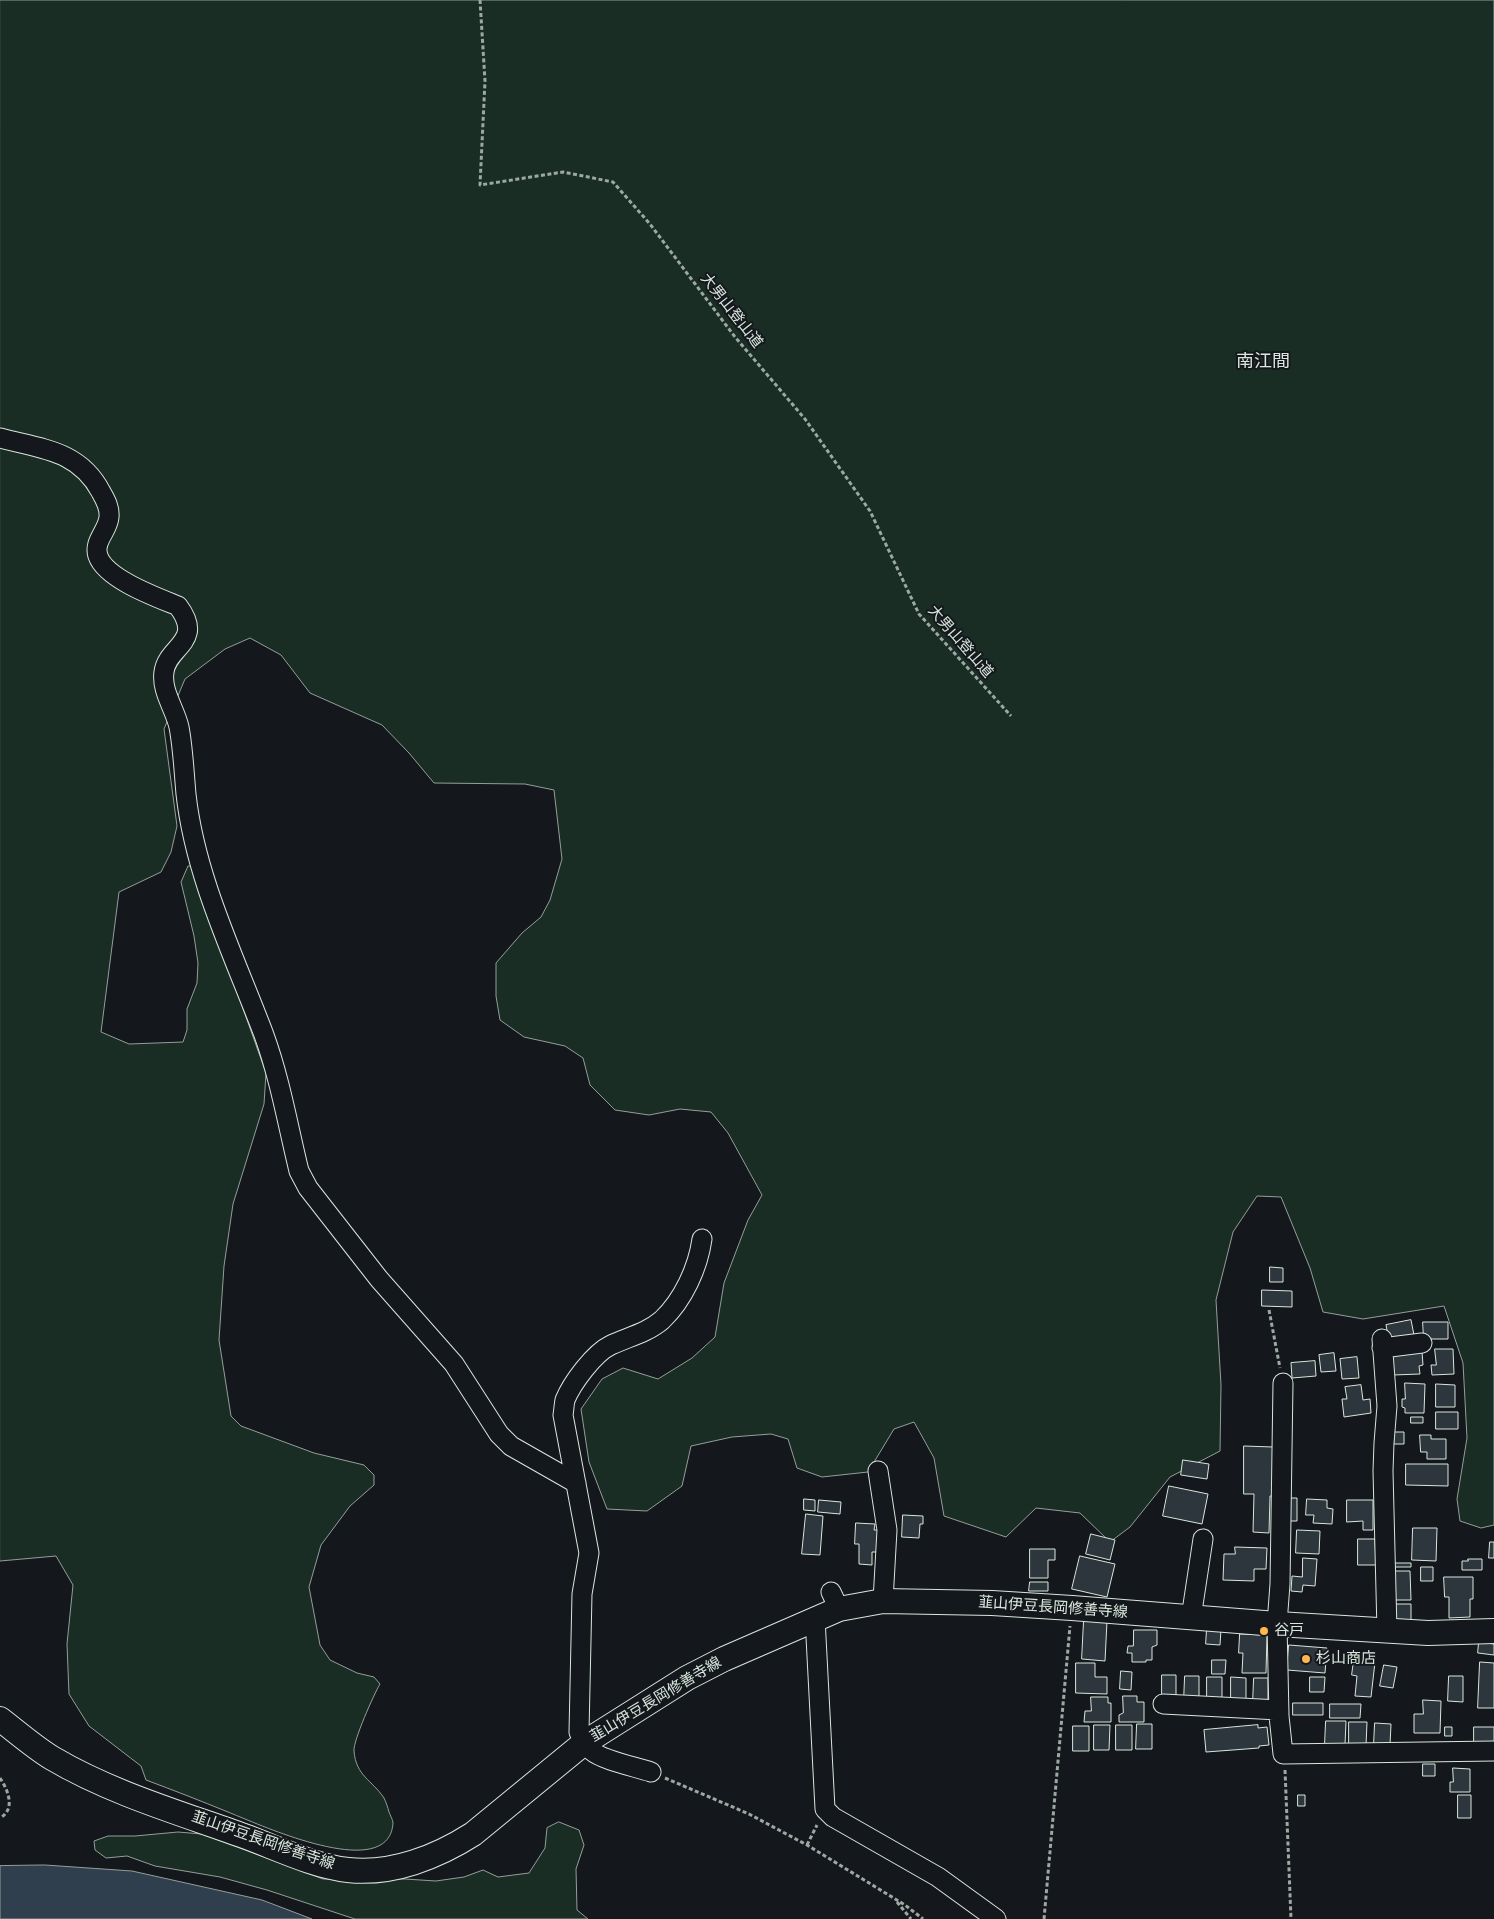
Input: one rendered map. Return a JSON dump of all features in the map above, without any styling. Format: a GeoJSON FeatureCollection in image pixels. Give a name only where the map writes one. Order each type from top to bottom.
{"type":"FeatureCollection","features":[{"type":"Feature","properties":{"kind":"main road","name":"韮山伊豆長岡修善寺線"},"geometry":{"type":"LineString","coordinates":[[0,1719],[51,1757],[122,1791],[313,1862],[348,1870],[385,1870],[424,1859],[456,1845],[473,1834],[584,1743],[687,1678],[815,1618],[835,1601],[992,1603],[1428,1634],[1494,1631]]}},
{"type":"Feature","properties":{"kind":"street"},"geometry":{"type":"LineString","coordinates":[[0,438],[56,451],[72,460],[88,473],[107,503],[109,517],[105,531],[98,541],[97,548],[101,562],[117,577],[178,606],[184,614],[187,632],[182,643],[164,667],[163,676],[167,696],[175,711],[179,728],[189,817],[201,863],[219,917],[265,1038],[299,1171],[308,1188],[379,1279],[454,1364],[499,1434],[511,1446],[576,1483]]}},
{"type":"Feature","properties":{"kind":"street"},"geometry":{"type":"LineString","coordinates":[[651,1772],[602,1757],[592,1752],[584,1743],[579,1732],[582,1594],[589,1553],[563,1415],[565,1400],[589,1362],[609,1346],[642,1333],[662,1320],[684,1292],[700,1254],[702,1239]]}},
{"type":"Feature","properties":{"kind":"street"},"geometry":{"type":"LineString","coordinates":[[1387,1631],[1383,1471],[1387,1406],[1382,1343],[1422,1343]]}},
{"type":"Feature","properties":{"kind":"street"},"geometry":{"type":"LineString","coordinates":[[1283,1383],[1280,1584],[1277,1624],[1279,1710],[1283,1754],[1494,1751]]}},
{"type":"Feature","properties":{"kind":"street"},"geometry":{"type":"LineString","coordinates":[[878,1471],[887,1530],[883,1601]]}},
{"type":"Feature","properties":{"kind":"street"},"geometry":{"type":"LineString","coordinates":[[1191,1618],[1203,1539]]}},
{"type":"Feature","properties":{"kind":"street"},"geometry":{"type":"LineString","coordinates":[[815,1618],[824,1809],[841,1821],[938,1877],[996,1919]]}},
{"type":"Feature","properties":{"kind":"street"},"geometry":{"type":"LineString","coordinates":[[1163,1704],[1279,1710]]}},
{"type":"Feature","properties":{"kind":"path","name":"大男山登山道"},"geometry":{"type":"LineString","coordinates":[[480,0],[485,81],[480,185],[563,172],[613,182],[650,224],[735,337],[805,419],[870,511],[919,614],[1010,716]]}},
{"type":"Feature","properties":{"kind":"path"},"geometry":{"type":"LineString","coordinates":[[1269,1310],[1283,1383]]}},
{"type":"Feature","properties":{"kind":"path"},"geometry":{"type":"LineString","coordinates":[[1044,1919],[1072,1608]]}},
{"type":"Feature","properties":{"kind":"path"},"geometry":{"type":"LineString","coordinates":[[1283,1754],[1287,1792],[1290,1919]]}},
{"type":"Feature","properties":{"kind":"path"},"geometry":{"type":"LineString","coordinates":[[651,1772],[749,1814],[807,1844],[896,1900],[922,1919]]}},
{"type":"Feature","properties":{"kind":"path"},"geometry":{"type":"LineString","coordinates":[[0,1778],[9,1797],[8,1809],[5,1815],[0,1818]]}},
{"type":"Feature","properties":{"kind":"path"},"geometry":{"type":"LineString","coordinates":[[807,1844],[819,1820]]}},
{"type":"Feature","properties":{"kind":"path"},"geometry":{"type":"LineString","coordinates":[[896,1900],[910,1919]]}},
{"type":"Feature","properties":{"kind":"green space"},"geometry":{"type":"Polygon","coordinates":[[[0,0],[1494,0],[1494,1525],[1481,1528],[1460,1521],[1457,1499],[1467,1438],[1463,1363],[1444,1306],[1363,1319],[1323,1312],[1310,1268],[1281,1197],[1257,1196],[1233,1232],[1216,1300],[1221,1385],[1220,1451],[1170,1477],[1130,1527],[1110,1542],[1080,1513],[1036,1508],[1006,1537],[944,1516],[934,1458],[914,1422],[894,1429],[868,1472],[822,1477],[797,1468],[788,1439],[771,1434],[732,1437],[691,1446],[682,1486],[647,1511],[607,1509],[589,1462],[581,1409],[602,1379],[623,1368],[658,1379],[692,1358],[715,1337],[724,1283],[748,1220],[762,1195],[728,1133],[711,1112],[680,1109],[649,1115],[615,1110],[590,1085],[583,1058],[565,1046],[524,1037],[500,1020],[496,996],[496,963],[522,933],[541,917],[550,900],[562,859],[554,790],[525,784],[434,783],[382,725],[310,693],[281,655],[250,638],[225,649],[185,679],[164,729],[177,826],[171,852],[161,872],[119,892],[101,1032],[129,1044],[183,1042],[187,1030],[187,1009],[197,983],[198,963],[194,936],[181,882],[188,866],[195,866],[206,905],[266,1073],[264,1104],[233,1204],[224,1266],[219,1340],[231,1416],[241,1426],[314,1453],[364,1465],[374,1475],[374,1485],[350,1506],[321,1545],[309,1587],[320,1645],[330,1660],[357,1673],[374,1677],[380,1684],[360,1728],[354,1751],[355,1759],[361,1772],[384,1798],[393,1823],[386,1841],[369,1849],[346,1850],[291,1837],[146,1780],[141,1766],[89,1726],[69,1694],[67,1644],[73,1585],[56,1556],[0,1561],[0,0]]]}},
{"type":"Feature","properties":{"kind":"green space"},"geometry":{"type":"Polygon","coordinates":[[[559,1822],[579,1830],[584,1845],[576,1869],[577,1910],[588,1919],[355,1919],[267,1890],[220,1877],[155,1866],[127,1856],[106,1858],[95,1850],[94,1841],[108,1836],[135,1836],[178,1832],[202,1834],[323,1879],[436,1881],[464,1877],[483,1870],[498,1877],[529,1873],[545,1848],[547,1828],[559,1822]]]}},
{"type":"Feature","properties":{"kind":"water"},"geometry":{"type":"Polygon","coordinates":[[[45,1865],[132,1871],[262,1900],[312,1919],[0,1919],[0,1866],[45,1865]]]}},
{"type":"Feature","properties":{"kind":"building"},"geometry":{"type":"Polygon","coordinates":[[[1270,1267],[1283,1268],[1283,1282],[1270,1282],[1270,1267]]]}},
{"type":"Feature","properties":{"kind":"building"},"geometry":{"type":"Polygon","coordinates":[[[1262,1290],[1292,1291],[1292,1307],[1262,1306],[1262,1290]]]}},
{"type":"Feature","properties":{"kind":"building"},"geometry":{"type":"Polygon","coordinates":[[[1411,1320],[1414,1335],[1389,1340],[1386,1325],[1411,1320]]]}},
{"type":"Feature","properties":{"kind":"building"},"geometry":{"type":"Polygon","coordinates":[[[1423,1322],[1448,1322],[1448,1339],[1424,1339],[1423,1322]]]}},
{"type":"Feature","properties":{"kind":"building"},"geometry":{"type":"Polygon","coordinates":[[[1435,1349],[1453,1349],[1454,1374],[1432,1375],[1431,1365],[1436,1365],[1435,1349]]]}},
{"type":"Feature","properties":{"kind":"building"},"geometry":{"type":"Polygon","coordinates":[[[1422,1352],[1423,1365],[1419,1366],[1420,1374],[1393,1375],[1392,1353],[1422,1352]]]}},
{"type":"Feature","properties":{"kind":"building"},"geometry":{"type":"Polygon","coordinates":[[[1334,1353],[1336,1371],[1321,1372],[1319,1355],[1334,1353]]]}},
{"type":"Feature","properties":{"kind":"building"},"geometry":{"type":"Polygon","coordinates":[[[1357,1357],[1359,1378],[1342,1379],[1340,1359],[1357,1357]]]}},
{"type":"Feature","properties":{"kind":"building"},"geometry":{"type":"Polygon","coordinates":[[[1315,1361],[1316,1376],[1292,1378],[1291,1363],[1315,1361]]]}},
{"type":"Feature","properties":{"kind":"building"},"geometry":{"type":"Polygon","coordinates":[[[1405,1383],[1425,1384],[1424,1413],[1405,1413],[1405,1408],[1402,1407],[1402,1399],[1405,1399],[1405,1383]]]}},
{"type":"Feature","properties":{"kind":"building"},"geometry":{"type":"Polygon","coordinates":[[[1436,1384],[1455,1385],[1455,1407],[1436,1407],[1436,1384]]]}},
{"type":"Feature","properties":{"kind":"building"},"geometry":{"type":"Polygon","coordinates":[[[1361,1385],[1363,1400],[1370,1399],[1371,1413],[1344,1417],[1342,1399],[1347,1399],[1345,1387],[1361,1385]]]}},
{"type":"Feature","properties":{"kind":"building"},"geometry":{"type":"Polygon","coordinates":[[[1436,1412],[1458,1412],[1458,1429],[1436,1429],[1436,1412]]]}},
{"type":"Feature","properties":{"kind":"building"},"geometry":{"type":"Polygon","coordinates":[[[1411,1417],[1423,1417],[1423,1423],[1411,1423],[1411,1417]]]}},
{"type":"Feature","properties":{"kind":"building"},"geometry":{"type":"Polygon","coordinates":[[[1394,1432],[1404,1432],[1404,1444],[1394,1444],[1394,1432]]]}},
{"type":"Feature","properties":{"kind":"building"},"geometry":{"type":"Polygon","coordinates":[[[1420,1435],[1431,1435],[1431,1439],[1446,1439],[1446,1459],[1427,1459],[1427,1452],[1421,1452],[1420,1435]]]}},
{"type":"Feature","properties":{"kind":"building"},"geometry":{"type":"Polygon","coordinates":[[[1244,1446],[1273,1447],[1273,1496],[1270,1496],[1269,1533],[1253,1532],[1254,1494],[1244,1494],[1244,1446]]]}},
{"type":"Feature","properties":{"kind":"building"},"geometry":{"type":"Polygon","coordinates":[[[1183,1460],[1209,1464],[1207,1479],[1181,1475],[1183,1460]]]}},
{"type":"Feature","properties":{"kind":"building"},"geometry":{"type":"Polygon","coordinates":[[[1406,1464],[1448,1464],[1448,1486],[1406,1485],[1406,1464]]]}},
{"type":"Feature","properties":{"kind":"building"},"geometry":{"type":"Polygon","coordinates":[[[1169,1486],[1208,1494],[1202,1524],[1163,1516],[1169,1486]]]}},
{"type":"Feature","properties":{"kind":"building"},"geometry":{"type":"Polygon","coordinates":[[[1289,1498],[1297,1498],[1297,1521],[1289,1521],[1289,1498]]]}},
{"type":"Feature","properties":{"kind":"building"},"geometry":{"type":"Polygon","coordinates":[[[804,1499],[815,1500],[815,1511],[804,1510],[804,1499]]]}},
{"type":"Feature","properties":{"kind":"building"},"geometry":{"type":"Polygon","coordinates":[[[1307,1499],[1327,1500],[1327,1508],[1333,1509],[1332,1524],[1313,1523],[1314,1515],[1306,1515],[1307,1499]]]}},
{"type":"Feature","properties":{"kind":"building"},"geometry":{"type":"Polygon","coordinates":[[[819,1500],[841,1502],[840,1514],[818,1512],[819,1500]]]}},
{"type":"Feature","properties":{"kind":"building"},"geometry":{"type":"Polygon","coordinates":[[[1347,1500],[1373,1500],[1373,1530],[1363,1530],[1363,1521],[1347,1522],[1347,1500]]]}},
{"type":"Feature","properties":{"kind":"building"},"geometry":{"type":"Polygon","coordinates":[[[806,1514],[823,1516],[820,1555],[802,1554],[806,1514]]]}},
{"type":"Feature","properties":{"kind":"building"},"geometry":{"type":"Polygon","coordinates":[[[903,1515],[923,1516],[923,1524],[920,1524],[919,1538],[902,1537],[903,1515]]]}},
{"type":"Feature","properties":{"kind":"building"},"geometry":{"type":"Polygon","coordinates":[[[856,1523],[875,1524],[874,1530],[879,1530],[878,1552],[872,1552],[872,1565],[859,1564],[859,1544],[855,1544],[856,1523]]]}},
{"type":"Feature","properties":{"kind":"building"},"geometry":{"type":"Polygon","coordinates":[[[1413,1528],[1437,1528],[1436,1561],[1412,1560],[1413,1528]]]}},
{"type":"Feature","properties":{"kind":"building"},"geometry":{"type":"Polygon","coordinates":[[[1297,1530],[1320,1531],[1319,1554],[1296,1553],[1297,1530]]]}},
{"type":"Feature","properties":{"kind":"building"},"geometry":{"type":"Polygon","coordinates":[[[1091,1534],[1115,1540],[1110,1560],[1086,1554],[1091,1534]]]}},
{"type":"Feature","properties":{"kind":"building"},"geometry":{"type":"Polygon","coordinates":[[[1358,1539],[1375,1539],[1376,1565],[1358,1565],[1358,1539]]]}},
{"type":"Feature","properties":{"kind":"building"},"geometry":{"type":"Polygon","coordinates":[[[1490,1542],[1494,1542],[1494,1558],[1489,1558],[1490,1542]]]}},
{"type":"Feature","properties":{"kind":"building"},"geometry":{"type":"Polygon","coordinates":[[[1235,1547],[1267,1548],[1266,1569],[1254,1569],[1254,1581],[1223,1580],[1224,1554],[1235,1554],[1235,1547]]]}},
{"type":"Feature","properties":{"kind":"building"},"geometry":{"type":"Polygon","coordinates":[[[1030,1549],[1055,1549],[1055,1560],[1048,1560],[1048,1578],[1030,1578],[1030,1549]]]}},
{"type":"Feature","properties":{"kind":"building"},"geometry":{"type":"Polygon","coordinates":[[[1080,1556],[1115,1564],[1107,1597],[1072,1589],[1080,1556]]]}},
{"type":"Feature","properties":{"kind":"building"},"geometry":{"type":"Polygon","coordinates":[[[1303,1558],[1317,1559],[1315,1586],[1303,1585],[1302,1592],[1291,1591],[1292,1576],[1302,1577],[1303,1558]]]}},
{"type":"Feature","properties":{"kind":"building"},"geometry":{"type":"Polygon","coordinates":[[[1468,1559],[1482,1559],[1482,1570],[1462,1570],[1462,1561],[1468,1561],[1468,1559]]]}},
{"type":"Feature","properties":{"kind":"building"},"geometry":{"type":"Polygon","coordinates":[[[1393,1563],[1411,1563],[1411,1567],[1393,1567],[1393,1563]]]}},
{"type":"Feature","properties":{"kind":"building"},"geometry":{"type":"Polygon","coordinates":[[[1421,1567],[1433,1567],[1433,1581],[1421,1581],[1421,1567]]]}},
{"type":"Feature","properties":{"kind":"building"},"geometry":{"type":"Polygon","coordinates":[[[1393,1571],[1410,1571],[1411,1600],[1393,1600],[1393,1571]]]}},
{"type":"Feature","properties":{"kind":"building"},"geometry":{"type":"Polygon","coordinates":[[[1444,1577],[1473,1577],[1473,1599],[1470,1599],[1470,1617],[1449,1618],[1449,1597],[1445,1597],[1444,1577]]]}},
{"type":"Feature","properties":{"kind":"building"},"geometry":{"type":"Polygon","coordinates":[[[1030,1582],[1048,1582],[1048,1591],[1029,1591],[1030,1582]]]}},
{"type":"Feature","properties":{"kind":"building"},"geometry":{"type":"Polygon","coordinates":[[[1394,1604],[1411,1604],[1411,1622],[1393,1621],[1394,1604]]]}},
{"type":"Feature","properties":{"kind":"building"},"geometry":{"type":"Polygon","coordinates":[[[1084,1620],[1107,1621],[1105,1661],[1082,1659],[1084,1620]]]}},
{"type":"Feature","properties":{"kind":"building"},"geometry":{"type":"Polygon","coordinates":[[[1207,1629],[1221,1629],[1220,1645],[1206,1644],[1207,1629]]]}},
{"type":"Feature","properties":{"kind":"building"},"geometry":{"type":"Polygon","coordinates":[[[1134,1630],[1157,1630],[1157,1645],[1152,1647],[1152,1660],[1132,1662],[1132,1653],[1127,1653],[1128,1646],[1133,1646],[1134,1630]]]}},
{"type":"Feature","properties":{"kind":"building"},"geometry":{"type":"Polygon","coordinates":[[[1240,1634],[1267,1635],[1266,1673],[1242,1673],[1243,1653],[1239,1653],[1240,1634]]]}},
{"type":"Feature","properties":{"kind":"building"},"geometry":{"type":"Polygon","coordinates":[[[1479,1642],[1494,1644],[1494,1655],[1478,1653],[1479,1642]]]}},
{"type":"Feature","properties":{"kind":"building"},"geometry":{"type":"Polygon","coordinates":[[[1289,1645],[1327,1648],[1325,1673],[1287,1670],[1289,1645]]]}},
{"type":"Feature","properties":{"kind":"building"},"geometry":{"type":"Polygon","coordinates":[[[1212,1660],[1226,1660],[1225,1674],[1212,1674],[1212,1660]]]}},
{"type":"Feature","properties":{"kind":"building"},"geometry":{"type":"Polygon","coordinates":[[[1354,1660],[1375,1662],[1371,1697],[1355,1696],[1357,1676],[1352,1675],[1354,1660]]]}},
{"type":"Feature","properties":{"kind":"building"},"geometry":{"type":"Polygon","coordinates":[[[1480,1662],[1494,1663],[1494,1708],[1478,1708],[1480,1662]]]}},
{"type":"Feature","properties":{"kind":"building"},"geometry":{"type":"Polygon","coordinates":[[[1076,1663],[1095,1663],[1095,1677],[1107,1677],[1107,1694],[1076,1693],[1076,1663]]]}},
{"type":"Feature","properties":{"kind":"building"},"geometry":{"type":"Polygon","coordinates":[[[1384,1665],[1397,1667],[1393,1688],[1380,1686],[1384,1665]]]}},
{"type":"Feature","properties":{"kind":"building"},"geometry":{"type":"Polygon","coordinates":[[[1121,1671],[1132,1672],[1131,1690],[1120,1689],[1121,1671]]]}},
{"type":"Feature","properties":{"kind":"building"},"geometry":{"type":"Polygon","coordinates":[[[1162,1675],[1176,1675],[1176,1699],[1162,1699],[1162,1675]]]}},
{"type":"Feature","properties":{"kind":"building"},"geometry":{"type":"Polygon","coordinates":[[[1185,1676],[1199,1676],[1199,1701],[1184,1701],[1185,1676]]]}},
{"type":"Feature","properties":{"kind":"building"},"geometry":{"type":"Polygon","coordinates":[[[1449,1676],[1463,1676],[1463,1702],[1448,1701],[1449,1676]]]}},
{"type":"Feature","properties":{"kind":"building"},"geometry":{"type":"Polygon","coordinates":[[[1207,1677],[1222,1677],[1222,1702],[1207,1702],[1207,1677]]]}},
{"type":"Feature","properties":{"kind":"building"},"geometry":{"type":"Polygon","coordinates":[[[1231,1677],[1246,1678],[1246,1702],[1231,1702],[1231,1677]]]}},
{"type":"Feature","properties":{"kind":"building"},"geometry":{"type":"Polygon","coordinates":[[[1310,1677],[1325,1677],[1324,1692],[1310,1692],[1310,1677]]]}},
{"type":"Feature","properties":{"kind":"building"},"geometry":{"type":"Polygon","coordinates":[[[1254,1678],[1268,1678],[1268,1703],[1253,1703],[1254,1678]]]}},
{"type":"Feature","properties":{"kind":"building"},"geometry":{"type":"Polygon","coordinates":[[[1123,1696],[1137,1696],[1137,1702],[1144,1702],[1144,1722],[1119,1722],[1119,1715],[1123,1713],[1123,1696]]]}},
{"type":"Feature","properties":{"kind":"building"},"geometry":{"type":"Polygon","coordinates":[[[1091,1697],[1108,1697],[1108,1703],[1111,1703],[1111,1722],[1084,1722],[1085,1711],[1091,1711],[1091,1697]]]}},
{"type":"Feature","properties":{"kind":"building"},"geometry":{"type":"Polygon","coordinates":[[[1423,1700],[1441,1701],[1440,1733],[1414,1733],[1414,1714],[1423,1714],[1423,1700]]]}},
{"type":"Feature","properties":{"kind":"building"},"geometry":{"type":"Polygon","coordinates":[[[1293,1703],[1323,1703],[1323,1715],[1293,1715],[1293,1703]]]}},
{"type":"Feature","properties":{"kind":"building"},"geometry":{"type":"Polygon","coordinates":[[[1330,1704],[1361,1704],[1360,1718],[1330,1718],[1330,1704]]]}},
{"type":"Feature","properties":{"kind":"building"},"geometry":{"type":"Polygon","coordinates":[[[1326,1721],[1346,1721],[1345,1745],[1325,1744],[1326,1721]]]}},
{"type":"Feature","properties":{"kind":"building"},"geometry":{"type":"Polygon","coordinates":[[[1349,1722],[1367,1722],[1366,1746],[1349,1746],[1349,1722]]]}},
{"type":"Feature","properties":{"kind":"building"},"geometry":{"type":"Polygon","coordinates":[[[1375,1723],[1391,1724],[1390,1745],[1374,1744],[1375,1723]]]}},
{"type":"Feature","properties":{"kind":"building"},"geometry":{"type":"Polygon","coordinates":[[[1137,1724],[1152,1724],[1152,1749],[1136,1749],[1137,1724]]]}},
{"type":"Feature","properties":{"kind":"building"},"geometry":{"type":"Polygon","coordinates":[[[1094,1725],[1110,1725],[1109,1750],[1094,1750],[1094,1725]]]}},
{"type":"Feature","properties":{"kind":"building"},"geometry":{"type":"Polygon","coordinates":[[[1116,1725],[1132,1725],[1132,1750],[1116,1750],[1116,1725]]]}},
{"type":"Feature","properties":{"kind":"building"},"geometry":{"type":"Polygon","coordinates":[[[1258,1725],[1258,1728],[1267,1727],[1269,1745],[1259,1746],[1259,1748],[1206,1752],[1204,1730],[1258,1725]]]}},
{"type":"Feature","properties":{"kind":"building"},"geometry":{"type":"Polygon","coordinates":[[[1073,1726],[1089,1726],[1089,1751],[1073,1751],[1073,1726]]]}},
{"type":"Feature","properties":{"kind":"building"},"geometry":{"type":"Polygon","coordinates":[[[1445,1727],[1452,1727],[1452,1736],[1445,1736],[1445,1727]]]}},
{"type":"Feature","properties":{"kind":"building"},"geometry":{"type":"Polygon","coordinates":[[[1474,1727],[1494,1727],[1494,1742],[1474,1742],[1474,1727]]]}},
{"type":"Feature","properties":{"kind":"building"},"geometry":{"type":"Polygon","coordinates":[[[1423,1764],[1435,1764],[1435,1776],[1423,1776],[1423,1764]]]}},
{"type":"Feature","properties":{"kind":"building"},"geometry":{"type":"Polygon","coordinates":[[[1453,1768],[1470,1769],[1470,1792],[1450,1792],[1450,1782],[1453,1782],[1453,1768]]]}},
{"type":"Feature","properties":{"kind":"building"},"geometry":{"type":"Polygon","coordinates":[[[1298,1795],[1305,1795],[1305,1806],[1298,1806],[1298,1795]]]}},
{"type":"Feature","properties":{"kind":"building"},"geometry":{"type":"Polygon","coordinates":[[[1458,1795],[1471,1795],[1471,1818],[1458,1818],[1458,1795]]]}},
{"type":"Feature","properties":{"kind":"place","name":"谷戸"},"geometry":{"type":"Point","coordinates":[1264,1631]}},
{"type":"Feature","properties":{"kind":"place","name":"杉山商店"},"geometry":{"type":"Point","coordinates":[1306,1659]}},
{"type":"Feature","properties":{"kind":"district","name":"南江間"},"geometry":{"type":"Point","coordinates":[1263,362]}}]}
